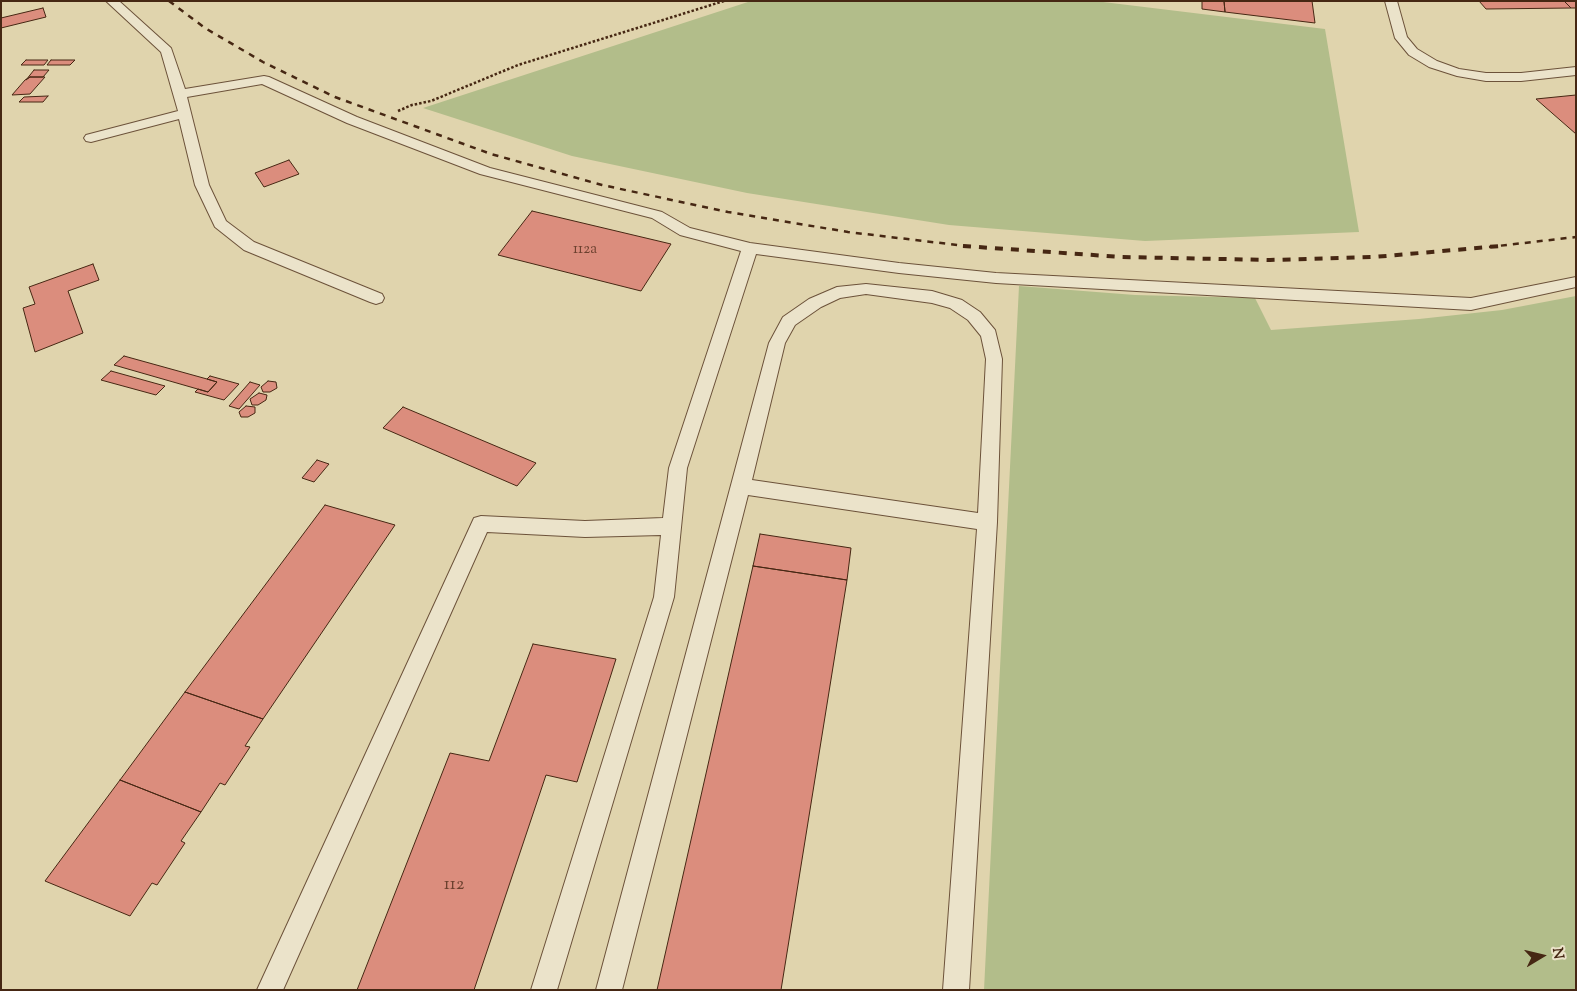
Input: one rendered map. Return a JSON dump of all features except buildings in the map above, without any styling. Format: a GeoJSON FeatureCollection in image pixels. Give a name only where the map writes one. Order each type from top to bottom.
{"type":"FeatureCollection","features":[{"type":"Feature","properties":{"kind":"lane"},"geometry":{"type":"LineString","coordinates":[[112,1],[167,50],[185,113],[202,185],[220,224],[249,246],[376,298]]}},
{"type":"Feature","properties":{"kind":"lane"},"geometry":{"type":"LineString","coordinates":[[1391,1],[1401,38],[1413,52],[1433,64],[1457,72],[1486,77],[1576,71]]}},
{"type":"Feature","properties":{"kind":"lane"},"geometry":{"type":"LineString","coordinates":[[180,94],[264,80],[352,120],[485,171],[656,215],[685,232],[750,248],[899,268],[996,278],[1378,297],[1471,304],[1576,282]]}},
{"type":"Feature","properties":{"kind":"lane"},"geometry":{"type":"LineString","coordinates":[[91,138],[185,113]]}},
{"type":"Feature","properties":{"kind":"lane"},"geometry":{"type":"LineString","coordinates":[[544,990],[664,597],[678,468],[750,248]]}},
{"type":"Feature","properties":{"kind":"lane"},"geometry":{"type":"LineString","coordinates":[[609,990],[777,343],[789,321],[815,303],[837,293],[866,289],[932,297],[956,304],[974,316],[989,334],[994,358],[987,522],[956,990]]}},
{"type":"Feature","properties":{"kind":"lane"},"geometry":{"type":"LineString","coordinates":[[741,486],[987,522]]}},
{"type":"Feature","properties":{"kind":"lane"},"geometry":{"type":"LineString","coordinates":[[270,990],[481,524],[585,529],[672,526]]}},
{"type":"Feature","properties":{"kind":"path"},"geometry":{"type":"LineString","coordinates":[[399,111],[412,105],[431,101],[518,65],[724,1]]}},
{"type":"Feature","properties":{"kind":"green space"},"geometry":{"type":"Polygon","coordinates":[[[751,1],[1095,1],[1325,29],[1359,232],[1145,241],[949,225],[747,193],[572,156],[423,108],[751,1]]]}},
{"type":"Feature","properties":{"kind":"green space"},"geometry":{"type":"Polygon","coordinates":[[[1019,286],[1135,295],[1255,298],[1271,330],[1419,319],[1502,310],[1576,296],[1576,990],[984,990],[1019,286]]]}},
{"type":"Feature","properties":{"kind":"railway"},"geometry":{"type":"LineString","coordinates":[[169,1],[205,28],[263,62],[335,97],[491,154],[602,185],[728,212],[848,232],[969,246]]}},
{"type":"Feature","properties":{"kind":"railway"},"geometry":{"type":"LineString","coordinates":[[1490,247],[1576,237]]}},
{"type":"Feature","properties":{"kind":"railway"},"geometry":{"type":"LineString","coordinates":[[963,246],[969,246]]}},
{"type":"Feature","properties":{"kind":"railway"},"geometry":{"type":"LineString","coordinates":[[969,246],[1122,257],[1270,260],[1374,257],[1490,247]]}},
{"type":"Feature","properties":{"kind":"railway"},"geometry":{"type":"LineString","coordinates":[[969,246],[974,247]]}},
{"type":"Feature","properties":{"kind":"railway"},"geometry":{"type":"LineString","coordinates":[[1490,247],[1500,246]]}}]}
